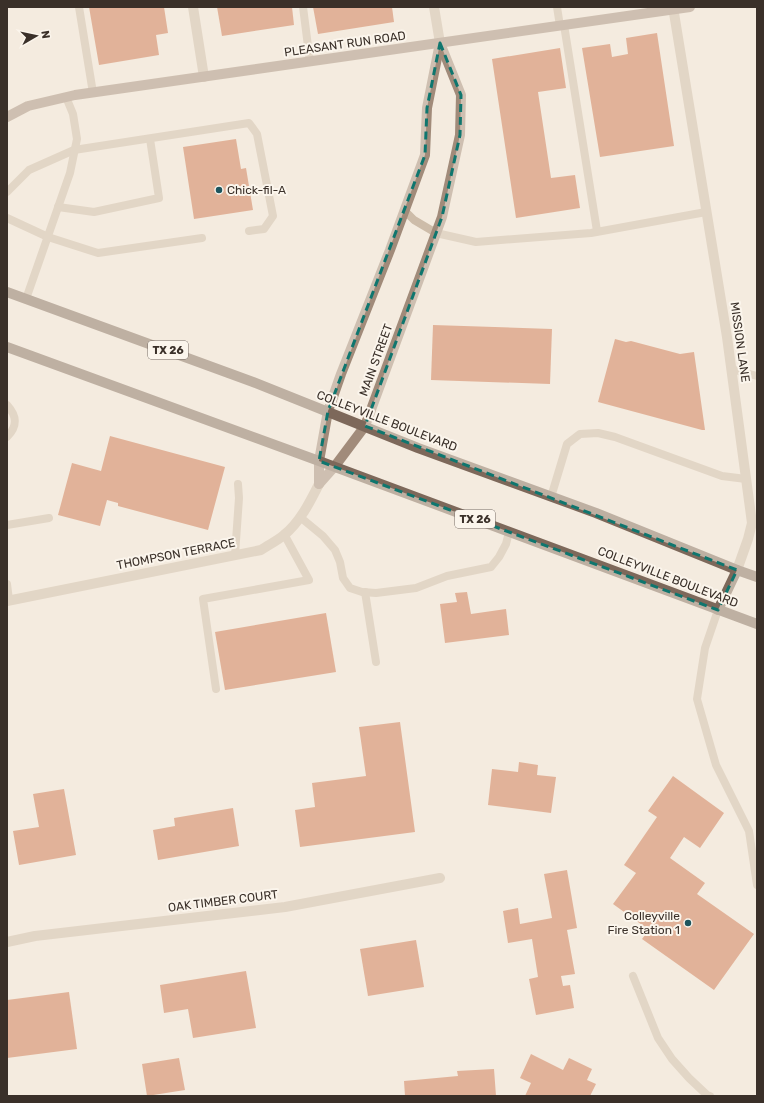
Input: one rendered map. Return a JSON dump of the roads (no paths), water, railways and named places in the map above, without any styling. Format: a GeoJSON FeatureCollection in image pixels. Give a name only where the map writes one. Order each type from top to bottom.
{"type":"FeatureCollection","features":[{"type":"Feature","properties":{"kind":"main road","name":"COLLEYVILLE BOULEVARD"},"geometry":{"type":"LineString","coordinates":[[7,292],[253,382],[418,448],[596,513],[757,577]]}},
{"type":"Feature","properties":{"kind":"main road","name":"COLLEYVILLE BOULEVARD"},"geometry":{"type":"LineString","coordinates":[[7,347],[319,460],[757,624]]}},
{"type":"Feature","properties":{"kind":"main road"},"geometry":{"type":"LineString","coordinates":[[718,610],[737,570]]}},
{"type":"Feature","properties":{"kind":"street"},"geometry":{"type":"LineString","coordinates":[[193,7],[204,77]]}},
{"type":"Feature","properties":{"kind":"street","name":"MAIN STREET"},"geometry":{"type":"LineString","coordinates":[[319,484],[335,466],[365,426],[442,217],[460,135],[461,95],[440,43],[434,7]]}},
{"type":"Feature","properties":{"kind":"street","name":"PLEASANT RUN ROAD"},"geometry":{"type":"LineString","coordinates":[[7,117],[28,106],[66,97],[674,8],[690,7]]}},
{"type":"Feature","properties":{"kind":"street","name":"MISSION LANE"},"geometry":{"type":"LineString","coordinates":[[674,8],[727,337],[746,479],[752,495],[752,523],[737,570]]}},
{"type":"Feature","properties":{"kind":"street","name":"MAIN STREET"},"geometry":{"type":"LineString","coordinates":[[319,484],[319,460],[328,411],[425,155],[427,108],[440,43]]}},
{"type":"Feature","properties":{"kind":"street","name":"THOMPSON TERRACE"},"geometry":{"type":"LineString","coordinates":[[8,600],[261,550],[284,534],[300,517],[319,484]]}},
{"type":"Feature","properties":{"kind":"street","name":"OAK TIMBER COURT"},"geometry":{"type":"LineString","coordinates":[[7,942],[35,936],[285,907],[440,878]]}},
{"type":"Feature","properties":{"kind":"lane"},"geometry":{"type":"LineString","coordinates":[[79,7],[93,93]]}},
{"type":"Feature","properties":{"kind":"lane"},"geometry":{"type":"LineString","coordinates":[[303,7],[310,62]]}},
{"type":"Feature","properties":{"kind":"lane"},"geometry":{"type":"LineString","coordinates":[[557,7],[562,25],[597,231]]}},
{"type":"Feature","properties":{"kind":"lane"},"geometry":{"type":"LineString","coordinates":[[26,299],[70,173],[77,139],[73,114],[66,97]]}},
{"type":"Feature","properties":{"kind":"lane"},"geometry":{"type":"LineString","coordinates":[[7,192],[29,170],[74,150],[249,124],[257,134],[274,216],[264,229],[249,231]]}},
{"type":"Feature","properties":{"kind":"lane"},"geometry":{"type":"LineString","coordinates":[[58,207],[94,212],[159,198],[150,138]]}},
{"type":"Feature","properties":{"kind":"lane"},"geometry":{"type":"LineString","coordinates":[[405,210],[414,220],[436,232],[476,242],[597,231],[706,212]]}},
{"type":"Feature","properties":{"kind":"lane"},"geometry":{"type":"LineString","coordinates":[[7,218],[48,237],[98,253],[202,238]]}},
{"type":"Feature","properties":{"kind":"lane"},"geometry":{"type":"LineString","coordinates":[[731,369],[757,376]]}},
{"type":"Feature","properties":{"kind":"lane"},"geometry":{"type":"LineString","coordinates":[[7,405],[12,411],[15,419],[13,431],[7,437]]}},
{"type":"Feature","properties":{"kind":"lane"},"geometry":{"type":"LineString","coordinates":[[550,497],[567,444],[580,434],[598,433],[615,437],[722,476],[746,479]]}},
{"type":"Feature","properties":{"kind":"lane"},"geometry":{"type":"LineString","coordinates":[[235,556],[239,498],[238,484]]}},
{"type":"Feature","properties":{"kind":"lane"},"geometry":{"type":"LineString","coordinates":[[300,517],[323,536],[335,550],[340,562],[343,578],[350,588],[376,593],[416,588],[448,576],[491,567],[499,557],[506,544],[509,532]]}},
{"type":"Feature","properties":{"kind":"lane"},"geometry":{"type":"LineString","coordinates":[[7,525],[49,518]]}},
{"type":"Feature","properties":{"kind":"lane"},"geometry":{"type":"LineString","coordinates":[[216,689],[203,599],[309,580],[284,534]]}},
{"type":"Feature","properties":{"kind":"lane"},"geometry":{"type":"LineString","coordinates":[[7,584],[8,600]]}},
{"type":"Feature","properties":{"kind":"lane"},"geometry":{"type":"LineString","coordinates":[[365,592],[376,662]]}},
{"type":"Feature","properties":{"kind":"lane"},"geometry":{"type":"LineString","coordinates":[[718,610],[706,648],[697,699],[716,765],[749,831],[757,885]]}},
{"type":"Feature","properties":{"kind":"lane"},"geometry":{"type":"LineString","coordinates":[[633,976],[658,1038],[672,1059],[689,1078],[710,1096]]}},
{"type":"Feature","properties":{"kind":"place","name":"Chick-fil-A"},"geometry":{"type":"Point","coordinates":[219,190]}},
{"type":"Feature","properties":{"kind":"place","name":"Colleyville Fire Station 1"},"geometry":{"type":"Point","coordinates":[688,923]}}]}
